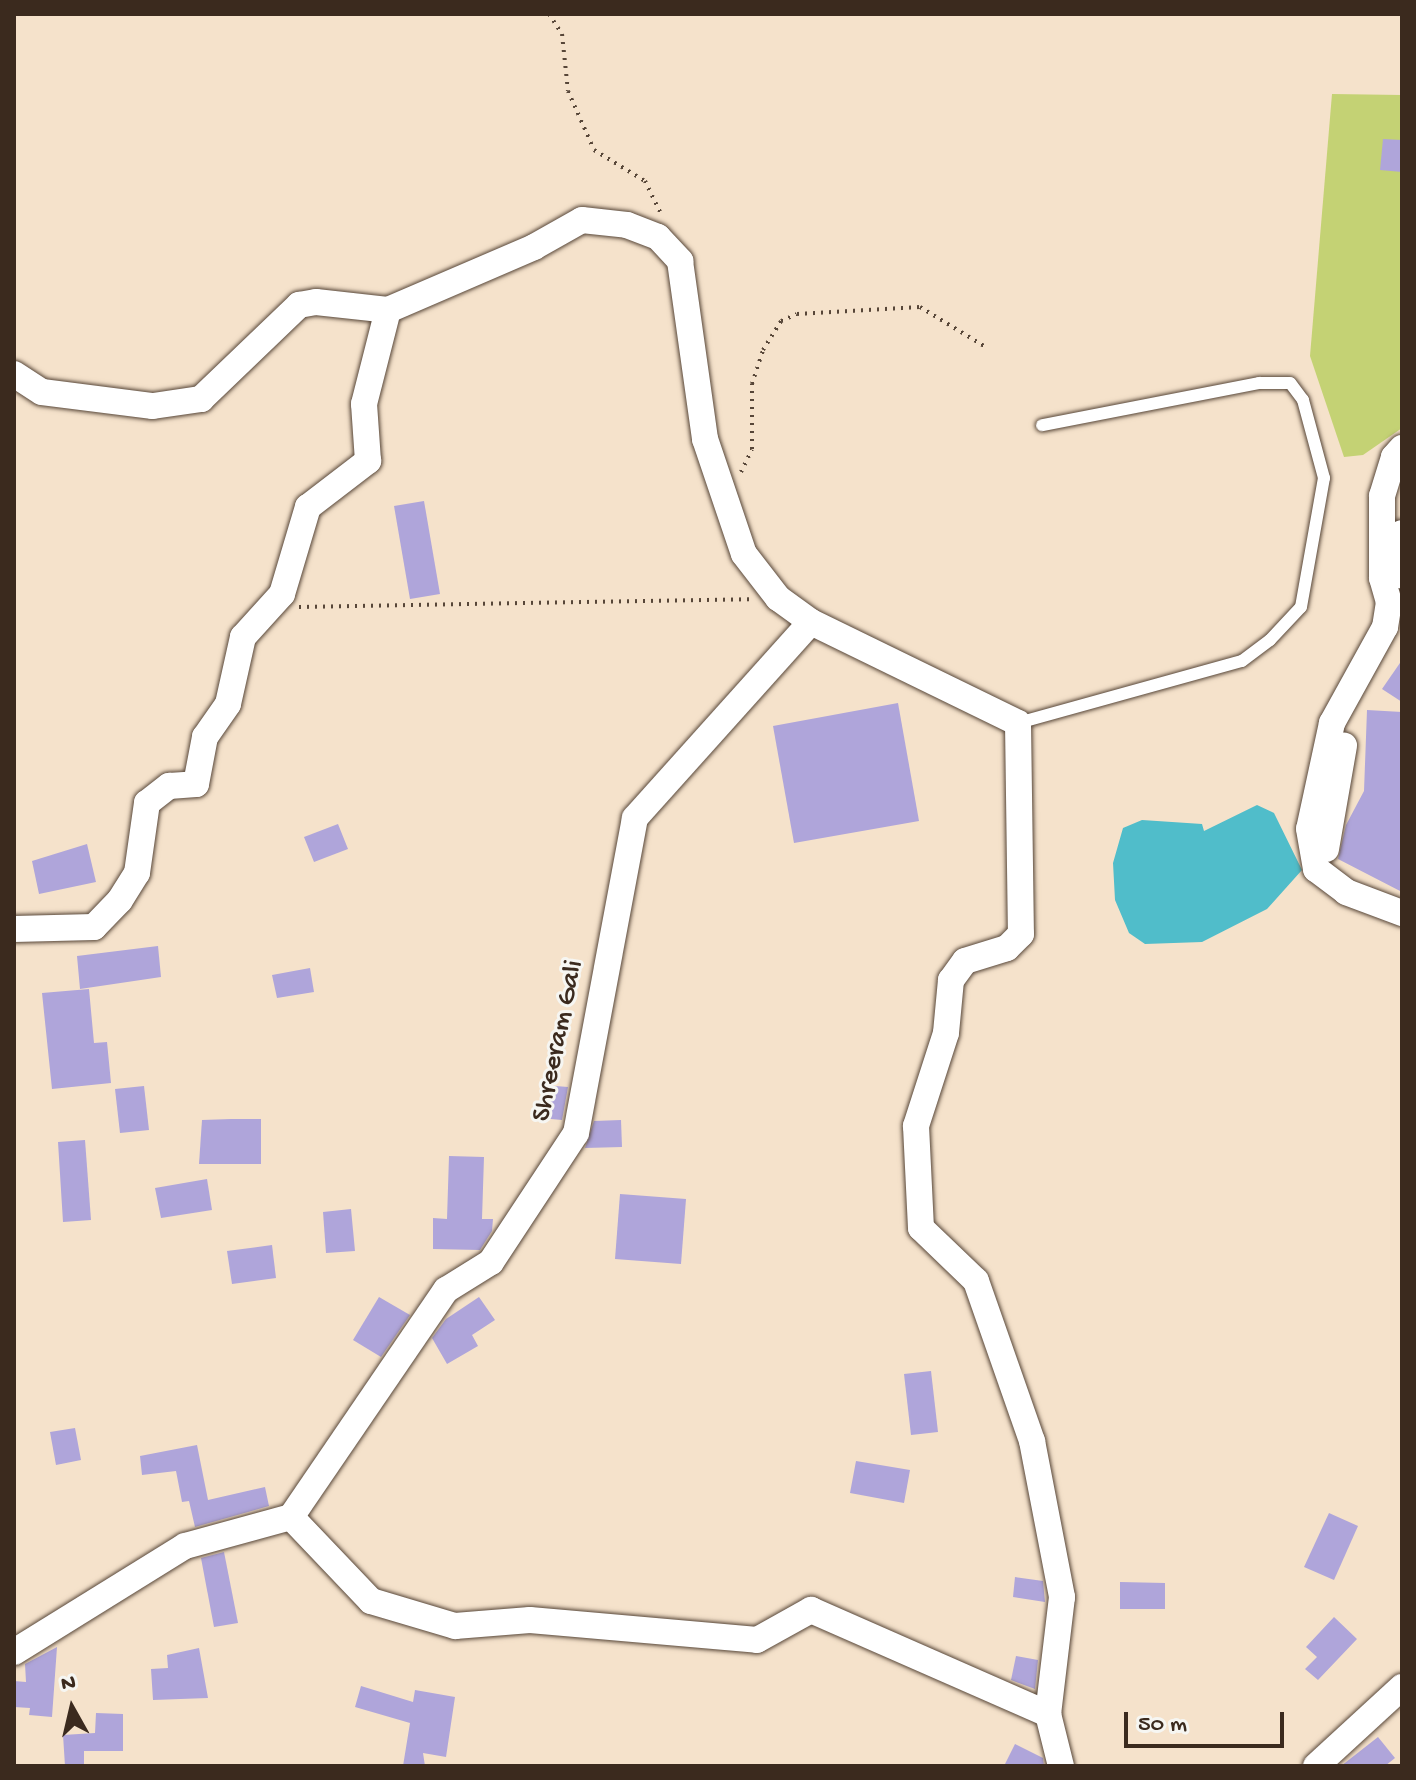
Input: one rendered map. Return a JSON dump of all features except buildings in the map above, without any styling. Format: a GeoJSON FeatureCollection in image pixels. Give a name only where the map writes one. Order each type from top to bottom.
{"type":"FeatureCollection","features":[{"type":"Feature","properties":{"kind":"street"},"geometry":{"type":"LineString","coordinates":[[14,374],[42,392],[153,406],[201,399],[299,305],[316,302],[388,310],[534,247],[582,220],[627,225],[658,237],[680,261],[705,439],[744,554],[778,598],[811,622],[1018,723],[1021,934],[1007,948],[965,961],[951,980],[946,1033],[916,1126],[921,1228],[976,1281],[1032,1441],[1062,1597],[1048,1714],[1061,1766]]}},
{"type":"Feature","properties":{"kind":"street"},"geometry":{"type":"LineString","coordinates":[[14,929],[94,927],[120,900],[137,873],[147,803],[169,786],[196,784],[205,737],[228,704],[243,637],[282,594],[308,507],[368,461],[364,404],[388,310]]}},
{"type":"Feature","properties":{"kind":"street"},"geometry":{"type":"LineString","coordinates":[[1402,448],[1394,457],[1382,496],[1382,578],[1389,602],[1385,627],[1332,723],[1309,829],[1316,869],[1346,892],[1402,913]]}},
{"type":"Feature","properties":{"kind":"street"},"geometry":{"type":"LineString","coordinates":[[1402,533],[1397,549],[1402,576]]}},
{"type":"Feature","properties":{"kind":"street","name":"Shreeram Gali"},"geometry":{"type":"LineString","coordinates":[[291,1517],[446,1290],[491,1262],[576,1133],[635,818],[811,622]]}},
{"type":"Feature","properties":{"kind":"street"},"geometry":{"type":"LineString","coordinates":[[1326,849],[1352,717],[1402,629]]}},
{"type":"Feature","properties":{"kind":"street"},"geometry":{"type":"LineString","coordinates":[[14,1652],[17,1645],[185,1546],[291,1517],[371,1601],[455,1626],[530,1620],[757,1640],[811,1610],[834,1616],[1048,1714]]}},
{"type":"Feature","properties":{"kind":"street"},"geometry":{"type":"LineString","coordinates":[[1316,1766],[1402,1687]]}},
{"type":"Feature","properties":{"kind":"lane"},"geometry":{"type":"LineString","coordinates":[[1018,723],[1242,661],[1270,640],[1301,607],[1324,478],[1303,400],[1290,383],[1259,383],[1042,425]]}},
{"type":"Feature","properties":{"kind":"path"},"geometry":{"type":"LineString","coordinates":[[549,14],[562,34],[568,91],[594,150],[645,181],[662,209],[658,237]]}},
{"type":"Feature","properties":{"kind":"path"},"geometry":{"type":"LineString","coordinates":[[726,503],[752,449],[752,384],[763,350],[781,321],[797,314],[920,307],[984,346]]}},
{"type":"Feature","properties":{"kind":"path"},"geometry":{"type":"LineString","coordinates":[[273,607],[778,598]]}},
{"type":"Feature","properties":{"kind":"green space"},"geometry":{"type":"Polygon","coordinates":[[[1332,94],[1402,95],[1402,428],[1363,455],[1344,457],[1310,356],[1332,94]]]}},
{"type":"Feature","properties":{"kind":"water"},"geometry":{"type":"Polygon","coordinates":[[[1257,805],[1274,813],[1302,870],[1267,909],[1202,942],[1145,944],[1129,933],[1115,900],[1113,863],[1123,828],[1142,820],[1202,824],[1204,831],[1257,805]]]}}]}
